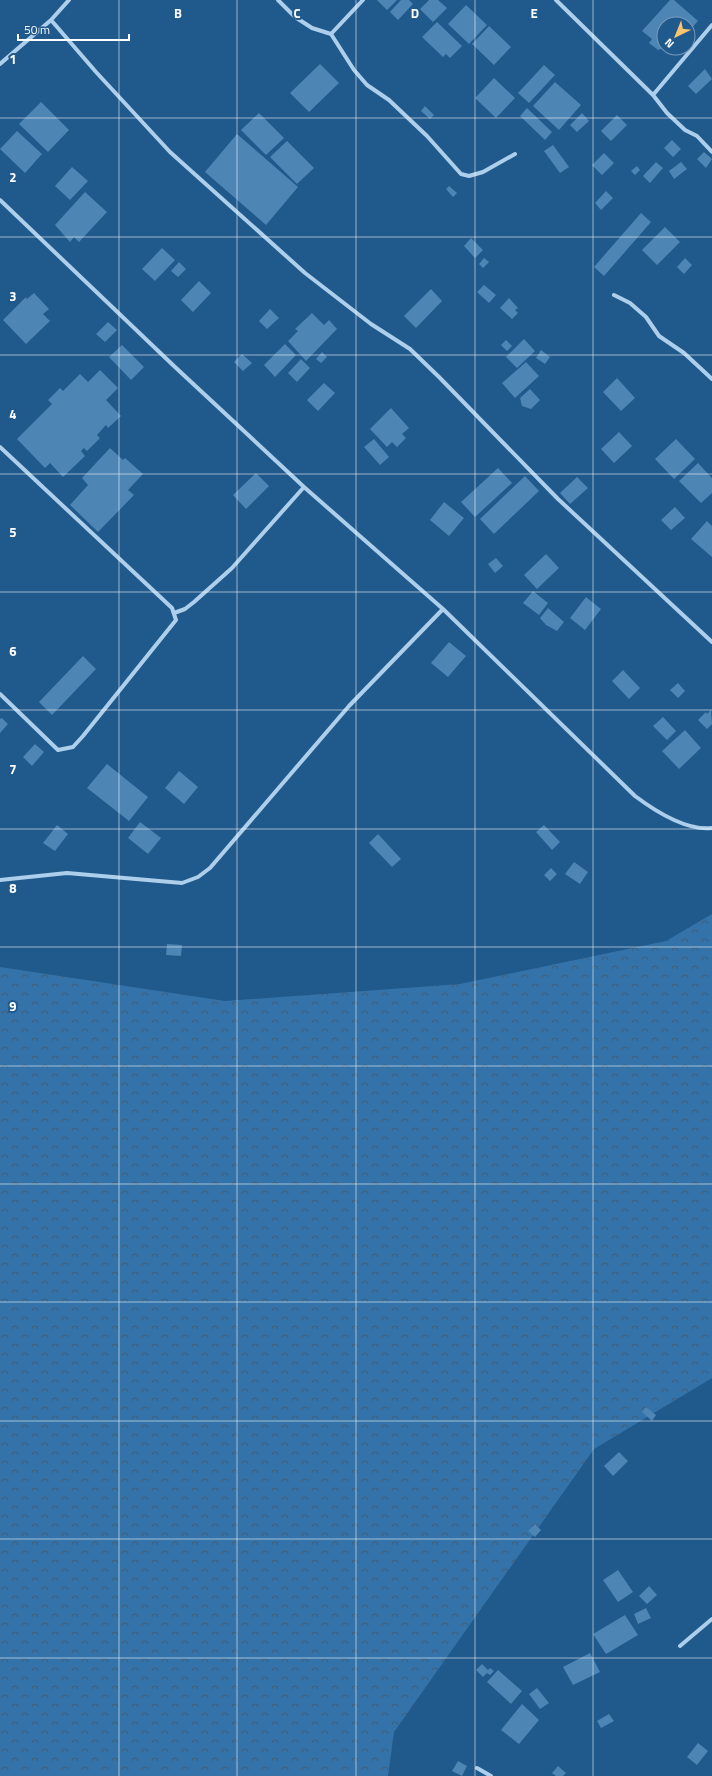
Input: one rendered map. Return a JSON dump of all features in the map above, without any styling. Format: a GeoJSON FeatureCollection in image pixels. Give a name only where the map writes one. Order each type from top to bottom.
{"type":"FeatureCollection","features":[{"type":"Feature","properties":{"kind":"street"},"geometry":{"type":"LineString","coordinates":[[0,64],[51,20],[69,0]]}},
{"type":"Feature","properties":{"kind":"street"},"geometry":{"type":"LineString","coordinates":[[278,0],[295,17],[312,28],[331,34],[354,70],[368,85],[389,100],[427,136],[461,174],[470,176],[483,172],[515,154]]}},
{"type":"Feature","properties":{"kind":"street"},"geometry":{"type":"LineString","coordinates":[[331,34],[363,0]]}},
{"type":"Feature","properties":{"kind":"street"},"geometry":{"type":"LineString","coordinates":[[556,0],[653,95],[667,113],[686,130],[697,136],[712,152]]}},
{"type":"Feature","properties":{"kind":"street"},"geometry":{"type":"LineString","coordinates":[[51,20],[96,72],[170,152],[305,273],[371,324],[410,350],[439,377],[558,499],[712,642]]}},
{"type":"Feature","properties":{"kind":"street"},"geometry":{"type":"LineString","coordinates":[[653,95],[712,25]]}},
{"type":"Feature","properties":{"kind":"street"},"geometry":{"type":"LineString","coordinates":[[0,200],[175,367],[304,487],[442,609],[635,796],[660,813],[675,820],[693,827],[712,828]]}},
{"type":"Feature","properties":{"kind":"street"},"geometry":{"type":"LineString","coordinates":[[614,295],[630,303],[646,317],[659,336],[684,352],[712,379]]}},
{"type":"Feature","properties":{"kind":"street"},"geometry":{"type":"LineString","coordinates":[[0,447],[172,608],[176,620],[73,747],[58,750],[0,694]]}},
{"type":"Feature","properties":{"kind":"street"},"geometry":{"type":"LineString","coordinates":[[174,613],[185,609],[232,568],[304,487]]}},
{"type":"Feature","properties":{"kind":"street"},"geometry":{"type":"LineString","coordinates":[[0,880],[67,873],[182,883],[198,877],[210,868],[350,706],[442,609]]}},
{"type":"Feature","properties":{"kind":"street"},"geometry":{"type":"LineString","coordinates":[[680,1646],[712,1619]]}},
{"type":"Feature","properties":{"kind":"street"},"geometry":{"type":"LineString","coordinates":[[476,1768],[491,1776]]}},
{"type":"Feature","properties":{"kind":"green space"},"geometry":{"type":"Polygon","coordinates":[[[712,914],[712,1378],[594,1449],[394,1732],[388,1776],[0,1776],[0,967],[225,1001],[460,984],[666,941],[712,914]]]}},
{"type":"Feature","properties":{"kind":"building"},"geometry":{"type":"Polygon","coordinates":[[[377,0],[397,0],[387,10],[377,0]]]}},
{"type":"Feature","properties":{"kind":"building"},"geometry":{"type":"Polygon","coordinates":[[[401,0],[409,0],[413,4],[398,20],[390,12],[401,0]]]}},
{"type":"Feature","properties":{"kind":"building"},"geometry":{"type":"Polygon","coordinates":[[[429,0],[438,0],[447,8],[433,22],[420,9],[429,0]]]}},
{"type":"Feature","properties":{"kind":"building"},"geometry":{"type":"Polygon","coordinates":[[[670,0],[674,0],[692,16],[656,16],[656,48],[649,43],[652,39],[642,31],[670,0]]]}},
{"type":"Feature","properties":{"kind":"building"},"geometry":{"type":"Polygon","coordinates":[[[466,5],[487,25],[469,44],[448,24],[466,5]]]}},
{"type":"Feature","properties":{"kind":"building"},"geometry":{"type":"Polygon","coordinates":[[[437,22],[462,46],[450,58],[446,54],[443,57],[422,37],[437,22]]]}},
{"type":"Feature","properties":{"kind":"building"},"geometry":{"type":"Polygon","coordinates":[[[489,26],[511,47],[494,65],[472,44],[489,26]]]}},
{"type":"Feature","properties":{"kind":"building"},"geometry":{"type":"Polygon","coordinates":[[[320,64],[339,83],[309,112],[290,93],[320,64]]]}},
{"type":"Feature","properties":{"kind":"building"},"geometry":{"type":"Polygon","coordinates":[[[544,65],[555,75],[529,103],[518,93],[544,65]]]}},
{"type":"Feature","properties":{"kind":"building"},"geometry":{"type":"Polygon","coordinates":[[[705,69],[712,79],[696,94],[688,86],[705,69]]]}},
{"type":"Feature","properties":{"kind":"building"},"geometry":{"type":"Polygon","coordinates":[[[494,78],[515,98],[496,118],[475,98],[494,78]]]}},
{"type":"Feature","properties":{"kind":"building"},"geometry":{"type":"Polygon","coordinates":[[[555,82],[581,105],[559,130],[533,106],[555,82]]]}},
{"type":"Feature","properties":{"kind":"building"},"geometry":{"type":"Polygon","coordinates":[[[41,102],[69,130],[48,152],[19,124],[41,102]]]}},
{"type":"Feature","properties":{"kind":"building"},"geometry":{"type":"Polygon","coordinates":[[[425,106],[434,115],[430,119],[421,111],[425,106]]]}},
{"type":"Feature","properties":{"kind":"building"},"geometry":{"type":"Polygon","coordinates":[[[527,108],[552,132],[545,140],[520,116],[527,108]]]}},
{"type":"Feature","properties":{"kind":"building"},"geometry":{"type":"Polygon","coordinates":[[[259,113],[284,138],[266,155],[241,130],[259,113]]]}},
{"type":"Feature","properties":{"kind":"building"},"geometry":{"type":"Polygon","coordinates":[[[582,113],[589,121],[577,132],[570,125],[582,113]]]}},
{"type":"Feature","properties":{"kind":"building"},"geometry":{"type":"Polygon","coordinates":[[[617,115],[627,125],[611,141],[601,131],[617,115]]]}},
{"type":"Feature","properties":{"kind":"building"},"geometry":{"type":"Polygon","coordinates":[[[17,131],[42,154],[25,173],[0,149],[17,131]]]}},
{"type":"Feature","properties":{"kind":"building"},"geometry":{"type":"Polygon","coordinates":[[[237,134],[298,187],[266,225],[205,172],[237,134]]]}},
{"type":"Feature","properties":{"kind":"building"},"geometry":{"type":"Polygon","coordinates":[[[672,140],[681,149],[673,157],[664,148],[672,140]]]}},
{"type":"Feature","properties":{"kind":"building"},"geometry":{"type":"Polygon","coordinates":[[[287,141],[314,168],[297,184],[270,157],[287,141]]]}},
{"type":"Feature","properties":{"kind":"building"},"geometry":{"type":"Polygon","coordinates":[[[553,145],[569,167],[560,173],[544,151],[553,145]]]}},
{"type":"Feature","properties":{"kind":"building"},"geometry":{"type":"Polygon","coordinates":[[[704,152],[712,159],[706,168],[697,159],[704,152]]]}},
{"type":"Feature","properties":{"kind":"building"},"geometry":{"type":"Polygon","coordinates":[[[604,153],[614,163],[602,175],[592,165],[604,153]]]}},
{"type":"Feature","properties":{"kind":"building"},"geometry":{"type":"Polygon","coordinates":[[[656,162],[663,168],[650,183],[643,176],[656,162]]]}},
{"type":"Feature","properties":{"kind":"building"},"geometry":{"type":"Polygon","coordinates":[[[681,162],[687,169],[674,179],[669,171],[681,162]]]}},
{"type":"Feature","properties":{"kind":"building"},"geometry":{"type":"Polygon","coordinates":[[[637,166],[640,170],[635,175],[631,171],[637,166]]]}},
{"type":"Feature","properties":{"kind":"building"},"geometry":{"type":"Polygon","coordinates":[[[72,167],[88,181],[70,200],[55,186],[72,167]]]}},
{"type":"Feature","properties":{"kind":"building"},"geometry":{"type":"Polygon","coordinates":[[[449,186],[457,193],[453,197],[446,189],[449,186]]]}},
{"type":"Feature","properties":{"kind":"building"},"geometry":{"type":"Polygon","coordinates":[[[606,191],[613,198],[601,210],[595,203],[606,191]]]}},
{"type":"Feature","properties":{"kind":"building"},"geometry":{"type":"Polygon","coordinates":[[[85,192],[107,212],[79,242],[74,237],[70,242],[55,225],[85,192]]]}},
{"type":"Feature","properties":{"kind":"building"},"geometry":{"type":"Polygon","coordinates":[[[641,213],[651,222],[604,276],[594,267],[641,213]]]}},
{"type":"Feature","properties":{"kind":"building"},"geometry":{"type":"Polygon","coordinates":[[[665,227],[680,242],[657,265],[642,250],[665,227]]]}},
{"type":"Feature","properties":{"kind":"building"},"geometry":{"type":"Polygon","coordinates":[[[471,238],[483,250],[475,258],[464,246],[471,238]]]}},
{"type":"Feature","properties":{"kind":"building"},"geometry":{"type":"Polygon","coordinates":[[[162,248],[175,260],[155,281],[142,269],[162,248]]]}},
{"type":"Feature","properties":{"kind":"building"},"geometry":{"type":"Polygon","coordinates":[[[484,258],[489,262],[483,268],[479,264],[484,258]]]}},
{"type":"Feature","properties":{"kind":"building"},"geometry":{"type":"Polygon","coordinates":[[[685,258],[692,265],[684,274],[677,267],[685,258]]]}},
{"type":"Feature","properties":{"kind":"building"},"geometry":{"type":"Polygon","coordinates":[[[179,262],[186,269],[178,277],[171,271],[179,262]]]}},
{"type":"Feature","properties":{"kind":"building"},"geometry":{"type":"Polygon","coordinates":[[[199,281],[211,293],[193,312],[181,300],[199,281]]]}},
{"type":"Feature","properties":{"kind":"building"},"geometry":{"type":"Polygon","coordinates":[[[484,285],[496,295],[489,303],[477,292],[484,285]]]}},
{"type":"Feature","properties":{"kind":"building"},"geometry":{"type":"Polygon","coordinates":[[[431,289],[442,301],[416,328],[404,316],[431,289]]]}},
{"type":"Feature","properties":{"kind":"building"},"geometry":{"type":"Polygon","coordinates":[[[34,293],[49,309],[43,314],[50,321],[26,344],[3,320],[26,297],[27,299],[34,293]]]}},
{"type":"Feature","properties":{"kind":"building"},"geometry":{"type":"Polygon","coordinates":[[[509,298],[518,308],[515,310],[518,313],[512,319],[500,308],[509,298]]]}},
{"type":"Feature","properties":{"kind":"building"},"geometry":{"type":"Polygon","coordinates":[[[270,309],[279,318],[267,329],[259,321],[270,309]]]}},
{"type":"Feature","properties":{"kind":"building"},"geometry":{"type":"Polygon","coordinates":[[[312,313],[324,325],[329,320],[337,329],[306,361],[288,341],[298,331],[295,329],[312,313]]]}},
{"type":"Feature","properties":{"kind":"building"},"geometry":{"type":"Polygon","coordinates":[[[108,322],[117,330],[105,342],[96,334],[108,322]]]}},
{"type":"Feature","properties":{"kind":"building"},"geometry":{"type":"Polygon","coordinates":[[[524,339],[535,351],[517,368],[506,357],[524,339]]]}},
{"type":"Feature","properties":{"kind":"building"},"geometry":{"type":"Polygon","coordinates":[[[506,340],[512,346],[507,351],[501,345],[506,340]]]}},
{"type":"Feature","properties":{"kind":"building"},"geometry":{"type":"Polygon","coordinates":[[[285,344],[296,355],[275,377],[264,365],[285,344]]]}},
{"type":"Feature","properties":{"kind":"building"},"geometry":{"type":"Polygon","coordinates":[[[122,345],[144,367],[131,380],[109,357],[122,345]]]}},
{"type":"Feature","properties":{"kind":"building"},"geometry":{"type":"Polygon","coordinates":[[[541,350],[550,357],[545,364],[536,358],[541,350]]]}},
{"type":"Feature","properties":{"kind":"building"},"geometry":{"type":"Polygon","coordinates":[[[322,352],[327,357],[321,363],[316,359],[322,352]]]}},
{"type":"Feature","properties":{"kind":"building"},"geometry":{"type":"Polygon","coordinates":[[[242,354],[252,363],[243,371],[234,362],[242,354]]]}},
{"type":"Feature","properties":{"kind":"building"},"geometry":{"type":"Polygon","coordinates":[[[301,359],[310,368],[297,382],[288,373],[301,359]]]}},
{"type":"Feature","properties":{"kind":"building"},"geometry":{"type":"Polygon","coordinates":[[[526,362],[539,376],[515,398],[502,383],[526,362]]]}},
{"type":"Feature","properties":{"kind":"building"},"geometry":{"type":"Polygon","coordinates":[[[100,370],[118,388],[106,400],[121,416],[108,428],[106,425],[97,435],[100,438],[87,451],[84,448],[81,451],[85,456],[63,477],[50,463],[45,468],[17,439],[52,404],[48,400],[60,388],[63,391],[80,374],[88,382],[100,370]]]}},
{"type":"Feature","properties":{"kind":"building"},"geometry":{"type":"Polygon","coordinates":[[[617,378],[635,398],[621,411],[603,392],[617,378]]]}},
{"type":"Feature","properties":{"kind":"building"},"geometry":{"type":"Polygon","coordinates":[[[324,383],[335,393],[318,411],[307,400],[324,383]]]}},
{"type":"Feature","properties":{"kind":"building"},"geometry":{"type":"Polygon","coordinates":[[[530,389],[540,400],[531,409],[522,406],[520,398],[530,389]]]}},
{"type":"Feature","properties":{"kind":"building"},"geometry":{"type":"Polygon","coordinates":[[[391,408],[409,428],[402,434],[406,438],[397,447],[392,442],[387,447],[370,429],[391,408]]]}},
{"type":"Feature","properties":{"kind":"building"},"geometry":{"type":"Polygon","coordinates":[[[619,432],[632,446],[614,463],[601,449],[619,432]]]}},
{"type":"Feature","properties":{"kind":"building"},"geometry":{"type":"Polygon","coordinates":[[[374,439],[389,457],[380,465],[364,447],[374,439]]]}},
{"type":"Feature","properties":{"kind":"building"},"geometry":{"type":"Polygon","coordinates":[[[676,439],[695,459],[674,479],[655,459],[676,439]]]}},
{"type":"Feature","properties":{"kind":"building"},"geometry":{"type":"Polygon","coordinates":[[[110,448],[123,460],[125,458],[143,474],[128,490],[134,495],[98,532],[70,505],[88,485],[82,478],[110,448]]]}},
{"type":"Feature","properties":{"kind":"building"},"geometry":{"type":"Polygon","coordinates":[[[698,463],[712,478],[712,493],[701,503],[679,481],[698,463]]]}},
{"type":"Feature","properties":{"kind":"building"},"geometry":{"type":"Polygon","coordinates":[[[498,468],[512,483],[475,517],[461,502],[498,468]]]}},
{"type":"Feature","properties":{"kind":"building"},"geometry":{"type":"Polygon","coordinates":[[[256,473],[269,486],[246,509],[233,495],[256,473]]]}},
{"type":"Feature","properties":{"kind":"building"},"geometry":{"type":"Polygon","coordinates":[[[525,476],[539,491],[494,534],[480,519],[525,476]]]}},
{"type":"Feature","properties":{"kind":"building"},"geometry":{"type":"Polygon","coordinates":[[[577,477],[588,488],[570,504],[560,493],[577,477]]]}},
{"type":"Feature","properties":{"kind":"building"},"geometry":{"type":"Polygon","coordinates":[[[444,502],[464,518],[449,536],[430,520],[444,502]]]}},
{"type":"Feature","properties":{"kind":"building"},"geometry":{"type":"Polygon","coordinates":[[[675,507],[685,518],[671,530],[661,520],[675,507]]]}},
{"type":"Feature","properties":{"kind":"building"},"geometry":{"type":"Polygon","coordinates":[[[707,521],[712,526],[712,557],[691,539],[707,521]]]}},
{"type":"Feature","properties":{"kind":"building"},"geometry":{"type":"Polygon","coordinates":[[[546,554],[559,568],[537,589],[524,575],[546,554]]]}},
{"type":"Feature","properties":{"kind":"building"},"geometry":{"type":"Polygon","coordinates":[[[496,558],[503,566],[495,573],[488,564],[496,558]]]}},
{"type":"Feature","properties":{"kind":"building"},"geometry":{"type":"Polygon","coordinates":[[[533,591],[548,603],[539,615],[523,603],[533,591]]]}},
{"type":"Feature","properties":{"kind":"building"},"geometry":{"type":"Polygon","coordinates":[[[586,597],[601,609],[585,630],[570,618],[586,597]]]}},
{"type":"Feature","properties":{"kind":"building"},"geometry":{"type":"Polygon","coordinates":[[[548,608],[564,622],[557,631],[546,625],[540,618],[548,608]]]}},
{"type":"Feature","properties":{"kind":"building"},"geometry":{"type":"Polygon","coordinates":[[[449,642],[466,656],[448,677],[431,663],[449,642]]]}},
{"type":"Feature","properties":{"kind":"building"},"geometry":{"type":"Polygon","coordinates":[[[83,656],[96,669],[52,715],[39,702],[83,656]]]}},
{"type":"Feature","properties":{"kind":"building"},"geometry":{"type":"Polygon","coordinates":[[[623,670],[640,688],[629,699],[612,681],[623,670]]]}},
{"type":"Feature","properties":{"kind":"building"},"geometry":{"type":"Polygon","coordinates":[[[678,683],[685,691],[678,698],[670,690],[678,683]]]}},
{"type":"Feature","properties":{"kind":"building"},"geometry":{"type":"Polygon","coordinates":[[[711,710],[712,724],[707,729],[698,720],[706,712],[707,714],[711,710]]]}},
{"type":"Feature","properties":{"kind":"building"},"geometry":{"type":"Polygon","coordinates":[[[663,717],[676,731],[667,740],[653,726],[663,717]]]}},
{"type":"Feature","properties":{"kind":"building"},"geometry":{"type":"Polygon","coordinates":[[[2,718],[8,724],[0,733],[0,719],[2,718]]]}},
{"type":"Feature","properties":{"kind":"building"},"geometry":{"type":"Polygon","coordinates":[[[685,730],[701,748],[679,769],[662,751],[685,730]]]}},
{"type":"Feature","properties":{"kind":"building"},"geometry":{"type":"Polygon","coordinates":[[[35,744],[44,752],[32,766],[23,757],[35,744]]]}},
{"type":"Feature","properties":{"kind":"building"},"geometry":{"type":"Polygon","coordinates":[[[107,764],[148,797],[129,821],[87,788],[107,764]]]}},
{"type":"Feature","properties":{"kind":"building"},"geometry":{"type":"Polygon","coordinates":[[[179,771],[198,787],[184,804],[165,788],[179,771]]]}},
{"type":"Feature","properties":{"kind":"building"},"geometry":{"type":"Polygon","coordinates":[[[140,822],[161,838],[148,854],[128,838],[140,822]]]}},
{"type":"Feature","properties":{"kind":"building"},"geometry":{"type":"Polygon","coordinates":[[[57,825],[68,834],[55,851],[43,843],[57,825]]]}},
{"type":"Feature","properties":{"kind":"building"},"geometry":{"type":"Polygon","coordinates":[[[544,825],[560,842],[552,850],[536,832],[544,825]]]}},
{"type":"Feature","properties":{"kind":"building"},"geometry":{"type":"Polygon","coordinates":[[[378,834],[401,859],[392,867],[369,843],[378,834]]]}},
{"type":"Feature","properties":{"kind":"building"},"geometry":{"type":"Polygon","coordinates":[[[574,862],[588,872],[580,884],[565,874],[574,862]]]}},
{"type":"Feature","properties":{"kind":"building"},"geometry":{"type":"Polygon","coordinates":[[[551,868],[557,874],[550,881],[544,875],[551,868]]]}},
{"type":"Feature","properties":{"kind":"building"},"geometry":{"type":"Polygon","coordinates":[[[167,944],[182,945],[181,956],[166,955],[167,944]]]}},
{"type":"Feature","properties":{"kind":"building"},"geometry":{"type":"Polygon","coordinates":[[[646,1407],[656,1415],[652,1421],[642,1412],[646,1407]]]}},
{"type":"Feature","properties":{"kind":"building"},"geometry":{"type":"Polygon","coordinates":[[[619,1452],[628,1461],[613,1476],[604,1466],[619,1452]]]}},
{"type":"Feature","properties":{"kind":"building"},"geometry":{"type":"Polygon","coordinates":[[[535,1524],[541,1530],[535,1537],[528,1531],[535,1524]]]}},
{"type":"Feature","properties":{"kind":"building"},"geometry":{"type":"Polygon","coordinates":[[[618,1570],[633,1592],[618,1602],[603,1580],[618,1570]]]}},
{"type":"Feature","properties":{"kind":"building"},"geometry":{"type":"Polygon","coordinates":[[[649,1586],[657,1595],[647,1604],[639,1596],[649,1586]]]}},
{"type":"Feature","properties":{"kind":"building"},"geometry":{"type":"Polygon","coordinates":[[[646,1608],[651,1618],[638,1624],[634,1614],[646,1608]]]}},
{"type":"Feature","properties":{"kind":"building"},"geometry":{"type":"Polygon","coordinates":[[[625,1615],[638,1635],[606,1654],[593,1634],[625,1615]]]}},
{"type":"Feature","properties":{"kind":"building"},"geometry":{"type":"Polygon","coordinates":[[[590,1653],[600,1672],[573,1685],[563,1667],[590,1653]]]}},
{"type":"Feature","properties":{"kind":"building"},"geometry":{"type":"Polygon","coordinates":[[[482,1664],[488,1670],[490,1668],[494,1671],[490,1675],[487,1673],[483,1677],[476,1670],[482,1664]]]}},
{"type":"Feature","properties":{"kind":"building"},"geometry":{"type":"Polygon","coordinates":[[[498,1670],[522,1691],[511,1704],[487,1682],[498,1670]]]}},
{"type":"Feature","properties":{"kind":"building"},"geometry":{"type":"Polygon","coordinates":[[[537,1688],[549,1703],[540,1709],[529,1694],[537,1688]]]}},
{"type":"Feature","properties":{"kind":"building"},"geometry":{"type":"Polygon","coordinates":[[[522,1704],[539,1720],[519,1744],[501,1730],[522,1704]]]}},
{"type":"Feature","properties":{"kind":"building"},"geometry":{"type":"Polygon","coordinates":[[[609,1714],[614,1721],[601,1728],[597,1721],[609,1714]]]}},
{"type":"Feature","properties":{"kind":"building"},"geometry":{"type":"Polygon","coordinates":[[[698,1743],[708,1751],[697,1765],[687,1757],[698,1743]]]}},
{"type":"Feature","properties":{"kind":"building"},"geometry":{"type":"Polygon","coordinates":[[[458,1761],[467,1766],[462,1776],[452,1771],[458,1761]]]}},
{"type":"Feature","properties":{"kind":"building"},"geometry":{"type":"Polygon","coordinates":[[[558,1766],[566,1773],[563,1776],[556,1776],[552,1773],[558,1766]]]}}]}
